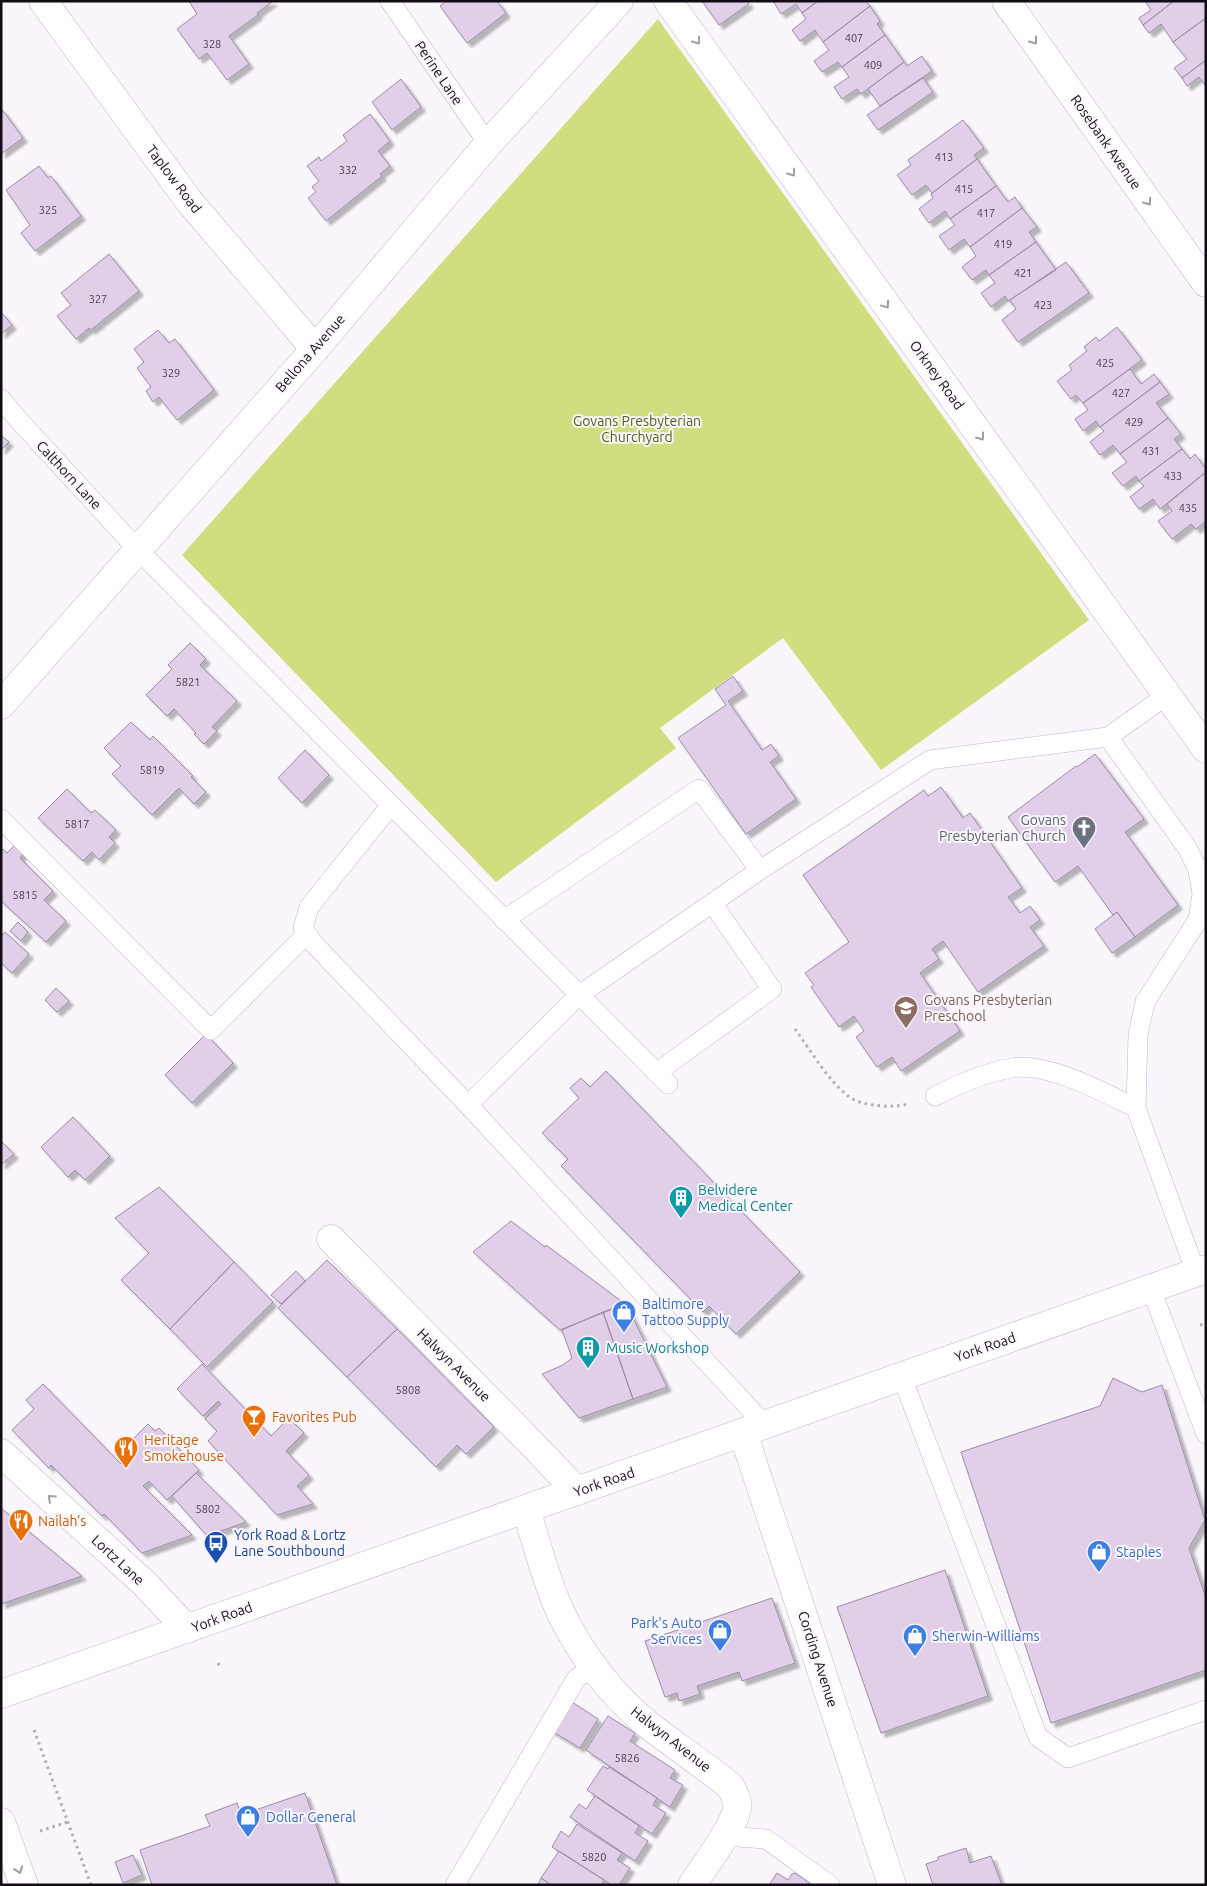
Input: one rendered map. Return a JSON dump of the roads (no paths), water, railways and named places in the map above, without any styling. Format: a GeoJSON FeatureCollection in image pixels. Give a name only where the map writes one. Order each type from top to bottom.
{"type":"FeatureCollection","features":[{"type":"Feature","properties":{"kind":"street","name":"Taplow Road"},"geometry":{"type":"LineString","coordinates":[[43,1],[190,201],[315,349]]}},
{"type":"Feature","properties":{"kind":"street","name":"Bellona Avenue"},"geometry":{"type":"LineString","coordinates":[[1,705],[315,349],[488,144],[619,1]]}},
{"type":"Feature","properties":{"kind":"street","name":"Orkney Road"},"geometry":{"type":"LineString","coordinates":[[668,1],[1206,750]]}},
{"type":"Feature","properties":{"kind":"street","name":"Rosebank Avenue"},"geometry":{"type":"LineString","coordinates":[[1006,1],[1206,283]]}},
{"type":"Feature","properties":{"kind":"street","name":"Halwyn Avenue"},"geometry":{"type":"LineString","coordinates":[[331,1239],[577,1491]]}},
{"type":"Feature","properties":{"kind":"street","name":"York Road"},"geometry":{"type":"LineString","coordinates":[[1,1694],[1201,1271]]}},
{"type":"Feature","properties":{"kind":"street","name":"Cording Avenue"},"geometry":{"type":"LineString","coordinates":[[754,1429],[892,1885]]}},
{"type":"Feature","properties":{"kind":"street","name":"Lortz Lane"},"geometry":{"type":"LineString","coordinates":[[1,1454],[144,1583],[187,1629]]}},
{"type":"Feature","properties":{"kind":"street","name":"Halwyn Avenue"},"geometry":{"type":"LineString","coordinates":[[526,1509],[559,1610],[578,1646],[622,1699],[650,1726],[730,1786],[737,1798],[737,1809],[724,1836],[692,1885]]}},
{"type":"Feature","properties":{"kind":"street"},"geometry":{"type":"LineString","coordinates":[[1,1822],[24,1885]]}},
{"type":"Feature","properties":{"kind":"lane","name":"Perine Lane"},"geometry":{"type":"LineString","coordinates":[[390,1],[488,144]]}},
{"type":"Feature","properties":{"kind":"lane","name":"Calthorn Lane"},"geometry":{"type":"LineString","coordinates":[[1,399],[14,416],[138,550],[662,1079],[772,989],[712,903]]}},
{"type":"Feature","properties":{"kind":"lane"},"geometry":{"type":"LineString","coordinates":[[468,1105],[579,995],[760,870],[930,760],[1108,737],[1167,695]]}},
{"type":"Feature","properties":{"kind":"lane"},"geometry":{"type":"LineString","coordinates":[[1108,737],[1188,849],[1198,870],[1202,894],[1198,920],[1145,1002],[1138,1035],[1136,1108],[1201,1271]]}},
{"type":"Feature","properties":{"kind":"lane"},"geometry":{"type":"LineString","coordinates":[[504,920],[699,789],[760,870]]}},
{"type":"Feature","properties":{"kind":"lane"},"geometry":{"type":"LineString","coordinates":[[391,805],[309,907],[303,928],[314,944],[468,1105],[754,1429]]}},
{"type":"Feature","properties":{"kind":"lane"},"geometry":{"type":"LineString","coordinates":[[1,819],[211,1030],[307,934]]}},
{"type":"Feature","properties":{"kind":"lane"},"geometry":{"type":"LineString","coordinates":[[935,1096],[960,1084],[1013,1068],[1040,1069],[1049,1070],[1136,1108]]}},
{"type":"Feature","properties":{"kind":"lane"},"geometry":{"type":"LineString","coordinates":[[1151,1289],[1206,1434]]}},
{"type":"Feature","properties":{"kind":"lane"},"geometry":{"type":"LineString","coordinates":[[902,1377],[1038,1737],[1068,1758],[1206,1710]]}},
{"type":"Feature","properties":{"kind":"lane"},"geometry":{"type":"LineString","coordinates":[[455,1885],[567,1693],[576,1679],[593,1666]]}},
{"type":"Feature","properties":{"kind":"lane"},"geometry":{"type":"LineString","coordinates":[[724,1836],[766,1839],[830,1885]]}},
{"type":"Feature","properties":{"kind":"place","name":"Govans Presbyterian Church"},"geometry":{"type":"Point","coordinates":[1084,849]}},
{"type":"Feature","properties":{"kind":"place","name":"Govans Presbyterian Preschool"},"geometry":{"type":"Point","coordinates":[906,1029]}},
{"type":"Feature","properties":{"kind":"place","name":"Belvidere Medical Center"},"geometry":{"type":"Point","coordinates":[681,1219]}},
{"type":"Feature","properties":{"kind":"place","name":"Baltimore Tattoo Supply"},"geometry":{"type":"Point","coordinates":[624,1333]}},
{"type":"Feature","properties":{"kind":"place","name":"Music Workshop"},"geometry":{"type":"Point","coordinates":[588,1369]}},
{"type":"Feature","properties":{"kind":"place","name":"Favorites Pub"},"geometry":{"type":"Point","coordinates":[254,1438]}},
{"type":"Feature","properties":{"kind":"place","name":"Heritage Smokehouse"},"geometry":{"type":"Point","coordinates":[126,1469]}},
{"type":"Feature","properties":{"kind":"place","name":"Nailah’s"},"geometry":{"type":"Point","coordinates":[21,1542]}},
{"type":"Feature","properties":{"kind":"place","name":"York Road & Lortz Lane Southbound"},"geometry":{"type":"Point","coordinates":[216,1564]}},
{"type":"Feature","properties":{"kind":"place","name":"Staples"},"geometry":{"type":"Point","coordinates":[1099,1573]}},
{"type":"Feature","properties":{"kind":"place","name":"Park's Auto Services"},"geometry":{"type":"Point","coordinates":[720,1652]}},
{"type":"Feature","properties":{"kind":"place","name":"Sherwin-Williams"},"geometry":{"type":"Point","coordinates":[915,1657]}},
{"type":"Feature","properties":{"kind":"place","name":"Dollar General"},"geometry":{"type":"Point","coordinates":[248,1838]}},
{"type":"Feature","properties":{"kind":"park label","name":"Govans Presbyterian Churchyard"},"geometry":{"type":"Point","coordinates":[637,430]}}]}
